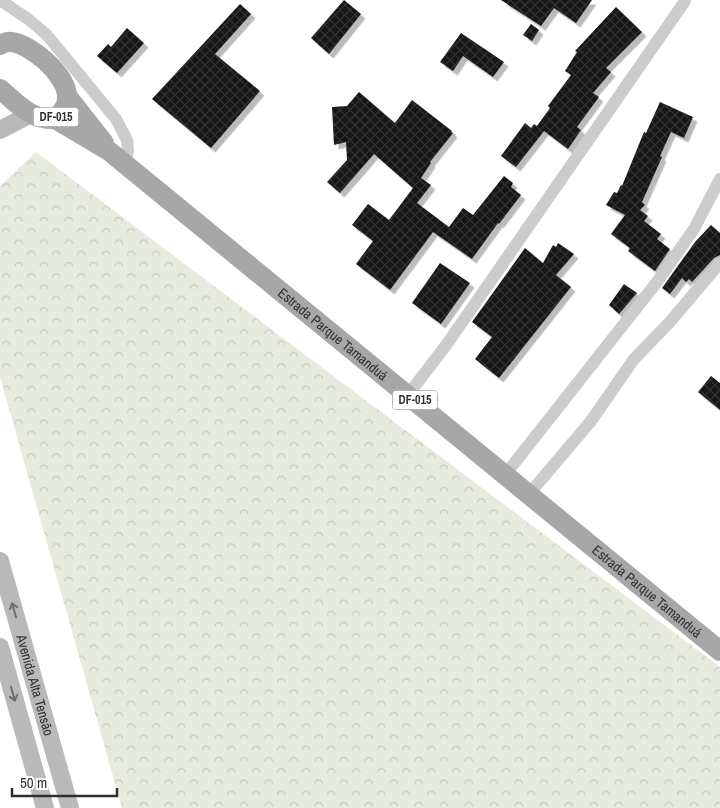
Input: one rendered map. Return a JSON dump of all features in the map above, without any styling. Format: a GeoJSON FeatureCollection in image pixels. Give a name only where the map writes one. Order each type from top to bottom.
{"type":"FeatureCollection","features":[{"type":"Feature","properties":{"kind":"main road","name":"DF-015"},"geometry":{"type":"LineString","coordinates":[[0,89],[31,114],[43,119],[55,119],[64,110],[68,96],[61,78],[45,61],[25,46],[3,41]]}},
{"type":"Feature","properties":{"kind":"main road","name":"Estrada Parque Tamanduá"},"geometry":{"type":"LineString","coordinates":[[68,96],[109,151]]}},
{"type":"Feature","properties":{"kind":"main road","name":"Estrada Parque Tamanduá"},"geometry":{"type":"LineString","coordinates":[[55,119],[109,151],[720,651]]}},
{"type":"Feature","properties":{"kind":"street"},"geometry":{"type":"LineString","coordinates":[[0,0],[46,34],[116,119],[127,140],[128,151],[125,164]]}},
{"type":"Feature","properties":{"kind":"street"},"geometry":{"type":"LineString","coordinates":[[408,395],[448,344],[685,1]]}},
{"type":"Feature","properties":{"kind":"street"},"geometry":{"type":"LineString","coordinates":[[0,130],[31,114]]}},
{"type":"Feature","properties":{"kind":"street"},"geometry":{"type":"LineString","coordinates":[[506,475],[657,282],[694,228],[720,179]]}},
{"type":"Feature","properties":{"kind":"street"},"geometry":{"type":"LineString","coordinates":[[529,494],[591,421],[634,358],[669,323],[720,262]]}},
{"type":"Feature","properties":{"kind":"street","name":"Avenida Alta Tensāo"},"geometry":{"type":"LineString","coordinates":[[0,561],[70,808]]}},
{"type":"Feature","properties":{"kind":"street","name":"Avenida Alta Tensāo"},"geometry":{"type":"LineString","coordinates":[[0,647],[46,808]]}},
{"type":"Feature","properties":{"kind":"green space"},"geometry":{"type":"Polygon","coordinates":[[[36,152],[720,667],[720,808],[122,808],[0,377],[0,186],[36,152]]]}},
{"type":"Feature","properties":{"kind":"building"},"geometry":{"type":"Polygon","coordinates":[[[344,0],[361,14],[329,54],[311,38],[344,0]]]}},
{"type":"Feature","properties":{"kind":"building"},"geometry":{"type":"Polygon","coordinates":[[[501,0],[592,0],[576,23],[554,8],[541,26],[501,0]]]}},
{"type":"Feature","properties":{"kind":"building"},"geometry":{"type":"Polygon","coordinates":[[[240,4],[251,14],[215,54],[260,91],[211,148],[152,99],[240,4]]]}},
{"type":"Feature","properties":{"kind":"building"},"geometry":{"type":"Polygon","coordinates":[[[616,7],[642,32],[606,68],[611,72],[593,93],[599,97],[577,127],[581,130],[568,149],[544,131],[516,167],[501,156],[525,123],[531,128],[534,124],[537,126],[550,108],[548,106],[571,75],[565,71],[577,52],[575,51],[616,7]]]}},
{"type":"Feature","properties":{"kind":"building"},"geometry":{"type":"Polygon","coordinates":[[[531,24],[539,30],[532,41],[523,35],[531,24]]]}},
{"type":"Feature","properties":{"kind":"building"},"geometry":{"type":"Polygon","coordinates":[[[127,28],[144,43],[117,73],[97,56],[108,44],[111,47],[127,28]]]}},
{"type":"Feature","properties":{"kind":"building"},"geometry":{"type":"Polygon","coordinates":[[[461,33],[504,62],[493,77],[463,56],[453,71],[440,62],[461,33]]]}},
{"type":"Feature","properties":{"kind":"building"},"geometry":{"type":"Polygon","coordinates":[[[359,92],[395,123],[412,100],[452,131],[453,133],[430,162],[421,178],[431,185],[417,203],[449,227],[463,208],[473,215],[504,176],[513,183],[511,187],[521,195],[472,259],[433,232],[390,290],[356,264],[373,241],[352,225],[368,204],[389,220],[413,188],[374,154],[340,193],[327,182],[347,160],[346,142],[334,145],[332,107],[347,106],[359,92]]]}},
{"type":"Feature","properties":{"kind":"building"},"geometry":{"type":"Polygon","coordinates":[[[660,102],[693,117],[684,138],[671,132],[642,202],[645,205],[640,210],[648,216],[644,221],[661,234],[657,239],[670,249],[655,271],[628,251],[630,248],[611,234],[625,215],[606,205],[614,192],[617,193],[622,186],[644,132],[646,133],[660,102]]]}},
{"type":"Feature","properties":{"kind":"building"},"geometry":{"type":"Polygon","coordinates":[[[711,225],[720,233],[720,255],[714,258],[692,282],[689,279],[686,282],[682,278],[670,294],[662,288],[695,242],[711,225]]]}},
{"type":"Feature","properties":{"kind":"building"},"geometry":{"type":"Polygon","coordinates":[[[558,243],[574,254],[556,275],[571,287],[499,378],[475,359],[492,337],[472,322],[525,248],[543,263],[553,245],[556,247],[558,243]]]}},
{"type":"Feature","properties":{"kind":"building"},"geometry":{"type":"Polygon","coordinates":[[[440,263],[470,283],[441,324],[412,303],[440,263]]]}},
{"type":"Feature","properties":{"kind":"building"},"geometry":{"type":"Polygon","coordinates":[[[624,284],[637,293],[619,314],[609,305],[624,284]]]}},
{"type":"Feature","properties":{"kind":"building"},"geometry":{"type":"Polygon","coordinates":[[[711,376],[720,383],[720,410],[698,392],[711,376]]]}}]}
